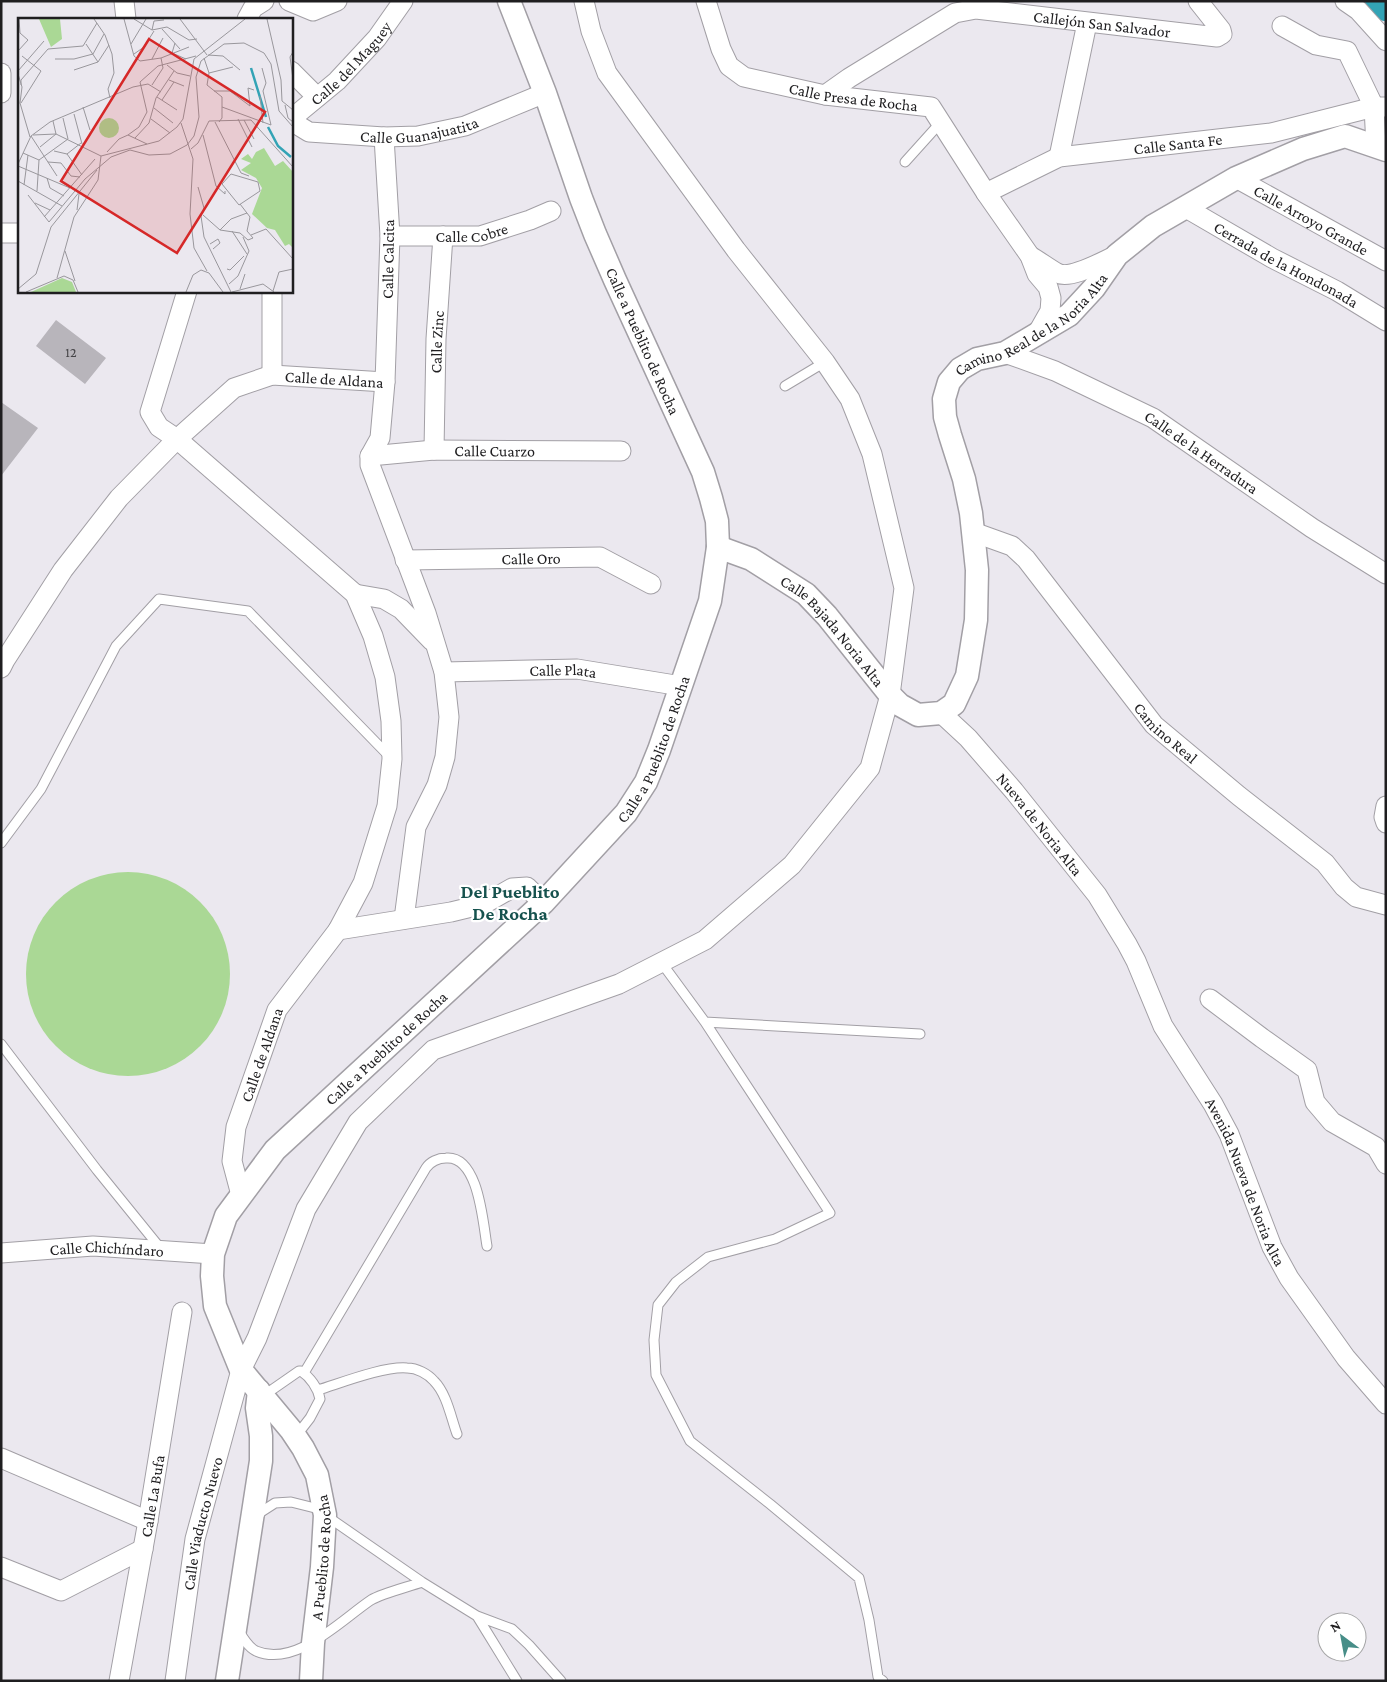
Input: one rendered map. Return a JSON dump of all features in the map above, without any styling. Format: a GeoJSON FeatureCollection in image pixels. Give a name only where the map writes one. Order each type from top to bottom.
{"type":"FeatureCollection","features":[{"type":"Feature","properties":{"kind":"street"},"geometry":{"type":"LineString","coordinates":[[124,1],[126,18]]}},
{"type":"Feature","properties":{"kind":"street"},"geometry":{"type":"LineString","coordinates":[[248,18],[253,8],[264,1]]}},
{"type":"Feature","properties":{"kind":"street"},"geometry":{"type":"LineString","coordinates":[[289,1],[313,11],[337,1]]}},
{"type":"Feature","properties":{"kind":"street","name":"Calle del Maguey"},"geometry":{"type":"LineString","coordinates":[[292,119],[337,81],[370,45],[403,1]]}},
{"type":"Feature","properties":{"kind":"street","name":"Calle a Pueblito de Rocha"},"geometry":{"type":"LineString","coordinates":[[240,1370],[215,1306],[212,1276],[213,1254],[226,1216],[276,1150],[543,903],[626,813],[646,782],[659,750],[710,601],[718,546],[717,521],[703,472],[595,234],[545,93],[509,1]]}},
{"type":"Feature","properties":{"kind":"street","name":"Calle Viaducto Nuevo"},"geometry":{"type":"LineString","coordinates":[[175,1681],[195,1539],[240,1370],[257,1338],[306,1209],[358,1122],[433,1050],[619,984],[704,940],[792,865],[870,768],[890,695],[904,588],[872,454],[850,399],[825,362],[736,250],[607,73],[591,31],[584,1]]}},
{"type":"Feature","properties":{"kind":"street","name":"Calle Presa de Rocha"},"geometry":{"type":"LineString","coordinates":[[706,1],[729,66],[744,77],[825,95],[931,107],[986,193],[1030,256],[1038,274],[1048,287],[1051,298],[1050,311],[1037,334]]}},
{"type":"Feature","properties":{"kind":"street","name":"Callejón San Salvador"},"geometry":{"type":"LineString","coordinates":[[825,95],[955,13],[976,9],[1217,37],[1222,34],[1221,30],[1198,1]]}},
{"type":"Feature","properties":{"kind":"street"},"geometry":{"type":"LineString","coordinates":[[1345,1],[1358,10],[1386,41]]}},
{"type":"Feature","properties":{"kind":"street"},"geometry":{"type":"LineString","coordinates":[[1059,157],[1087,23]]}},
{"type":"Feature","properties":{"kind":"street"},"geometry":{"type":"LineString","coordinates":[[1282,26],[1316,46],[1347,51],[1380,107],[1381,148]]}},
{"type":"Feature","properties":{"kind":"street"},"geometry":{"type":"LineString","coordinates":[[292,72],[318,97]]}},
{"type":"Feature","properties":{"kind":"street"},"geometry":{"type":"LineString","coordinates":[[1,73],[1,93],[18,93]]}},
{"type":"Feature","properties":{"kind":"street","name":"Calle Guanajuatita"},"geometry":{"type":"LineString","coordinates":[[292,121],[309,132],[384,137],[418,136],[464,126],[545,93]]}},
{"type":"Feature","properties":{"kind":"street","name":"Calle Santa Fe"},"geometry":{"type":"LineString","coordinates":[[986,193],[1059,157],[1271,133],[1380,107]]}},
{"type":"Feature","properties":{"kind":"street","name":"Camino Real de la Noria Alta"},"geometry":{"type":"LineString","coordinates":[[941,713],[954,704],[968,676],[976,620],[977,570],[971,513],[964,479],[945,416],[944,399],[949,382],[960,369],[977,359],[1005,353],[1069,316],[1094,288],[1117,255],[1153,226],[1236,178],[1303,149],[1346,136],[1381,148]]}},
{"type":"Feature","properties":{"kind":"street","name":"Calle Calcita"},"geometry":{"type":"LineString","coordinates":[[384,137],[390,236],[385,382]]}},
{"type":"Feature","properties":{"kind":"street","name":"Calle Arroyo Grande"},"geometry":{"type":"LineString","coordinates":[[1236,178],[1386,261]]}},
{"type":"Feature","properties":{"kind":"street","name":"Cerrada de la Hondonada"},"geometry":{"type":"LineString","coordinates":[[1186,208],[1272,258],[1337,291],[1386,321]]}},
{"type":"Feature","properties":{"kind":"street","name":"Calle Cobre"},"geometry":{"type":"LineString","coordinates":[[390,236],[480,236],[530,220],[551,211]]}},
{"type":"Feature","properties":{"kind":"street"},"geometry":{"type":"LineString","coordinates":[[1,233],[18,233]]}},
{"type":"Feature","properties":{"kind":"street","name":"Calle Zinc"},"geometry":{"type":"LineString","coordinates":[[434,450],[436,338],[443,236]]}},
{"type":"Feature","properties":{"kind":"street","name":"Calle Presa de Rocha"},"geometry":{"type":"LineString","coordinates":[[1030,256],[1059,274],[1071,274],[1117,255]]}},
{"type":"Feature","properties":{"kind":"street"},"geometry":{"type":"LineString","coordinates":[[177,439],[159,427],[150,412],[187,292]]}},
{"type":"Feature","properties":{"kind":"street"},"geometry":{"type":"LineString","coordinates":[[272,292],[272,375]]}},
{"type":"Feature","properties":{"kind":"street","name":"Calle de la Herradura"},"geometry":{"type":"LineString","coordinates":[[1005,353],[1055,371],[1153,418],[1312,528],[1386,574]]}},
{"type":"Feature","properties":{"kind":"street","name":"Calle de Aldana"},"geometry":{"type":"LineString","coordinates":[[1,668],[63,570],[119,498],[177,439],[234,388],[272,375],[385,382],[380,438],[370,456]]}},
{"type":"Feature","properties":{"kind":"street","name":"Calle de Aldana"},"geometry":{"type":"LineString","coordinates":[[177,439],[354,594],[372,636],[385,677],[391,721],[392,759],[387,806],[363,884],[338,930],[277,1010],[236,1127],[232,1161],[241,1195]]}},
{"type":"Feature","properties":{"kind":"street","name":"Calle Cuarzo"},"geometry":{"type":"LineString","coordinates":[[370,456],[434,450],[621,451]]}},
{"type":"Feature","properties":{"kind":"street"},"geometry":{"type":"LineString","coordinates":[[370,456],[370,465],[426,613],[444,672],[449,717],[445,757],[437,785],[416,827],[404,919]]}},
{"type":"Feature","properties":{"kind":"street","name":"Camino Real"},"geometry":{"type":"LineString","coordinates":[[972,532],[1012,546],[1026,559],[1154,725],[1238,796],[1324,863],[1344,887],[1356,897],[1386,905]]}},
{"type":"Feature","properties":{"kind":"street","name":"Calle Bajada Noria Alta"},"geometry":{"type":"LineString","coordinates":[[718,546],[752,559],[806,594],[827,616],[900,705],[918,715],[941,713]]}},
{"type":"Feature","properties":{"kind":"street","name":"Calle Oro"},"geometry":{"type":"LineString","coordinates":[[405,560],[600,558],[651,584]]}},
{"type":"Feature","properties":{"kind":"street"},"geometry":{"type":"LineString","coordinates":[[354,594],[384,599],[401,609],[435,644]]}},
{"type":"Feature","properties":{"kind":"street","name":"Calle Plata"},"geometry":{"type":"LineString","coordinates":[[444,672],[577,669],[681,686]]}},
{"type":"Feature","properties":{"kind":"street","name":"Nueva de Noria Alta"},"geometry":{"type":"LineString","coordinates":[[941,713],[968,738],[1014,791],[1097,896],[1127,944]]}},
{"type":"Feature","properties":{"kind":"street"},"geometry":{"type":"LineString","coordinates":[[1386,806],[1384,817],[1386,823]]}},
{"type":"Feature","properties":{"kind":"street"},"geometry":{"type":"LineString","coordinates":[[338,930],[451,912],[484,904],[512,888],[526,887],[543,903]]}},
{"type":"Feature","properties":{"kind":"street","name":"Avenida Nueva de Noria Alta"},"geometry":{"type":"LineString","coordinates":[[1127,944],[1163,1026],[1229,1134],[1272,1247],[1289,1278],[1346,1358],[1386,1404]]}},
{"type":"Feature","properties":{"kind":"street"},"geometry":{"type":"LineString","coordinates":[[1210,999],[1307,1070],[1315,1102],[1332,1122],[1376,1146],[1386,1164]]}},
{"type":"Feature","properties":{"kind":"street","name":"Calle Chichíndaro"},"geometry":{"type":"LineString","coordinates":[[1,1253],[93,1246],[161,1249],[213,1254]]}},
{"type":"Feature","properties":{"kind":"street","name":"Calle La Bufa"},"geometry":{"type":"LineString","coordinates":[[119,1681],[148,1521],[182,1312]]}},
{"type":"Feature","properties":{"kind":"street","name":"A Pueblito de Rocha"},"geometry":{"type":"LineString","coordinates":[[240,1370],[296,1437],[317,1475],[325,1515],[311,1681]]}},
{"type":"Feature","properties":{"kind":"street"},"geometry":{"type":"LineString","coordinates":[[227,1681],[260,1462],[261,1436],[257,1408],[261,1394]]}},
{"type":"Feature","properties":{"kind":"street"},"geometry":{"type":"LineString","coordinates":[[1,1458],[148,1521]]}},
{"type":"Feature","properties":{"kind":"street"},"geometry":{"type":"LineString","coordinates":[[1,1568],[61,1591],[143,1550]]}},
{"type":"Feature","properties":{"kind":"lane"},"geometry":{"type":"LineString","coordinates":[[906,162],[941,122]]}},
{"type":"Feature","properties":{"kind":"lane"},"geometry":{"type":"LineString","coordinates":[[785,386],[825,362]]}},
{"type":"Feature","properties":{"kind":"lane"},"geometry":{"type":"LineString","coordinates":[[1,843],[41,789],[116,646],[159,599],[248,611],[392,759]]}},
{"type":"Feature","properties":{"kind":"lane"},"geometry":{"type":"LineString","coordinates":[[661,962],[706,1022],[830,1213],[775,1239],[708,1257],[676,1282],[658,1305],[654,1340],[656,1375],[690,1441],[859,1578],[869,1620],[878,1677],[883,1681]]}},
{"type":"Feature","properties":{"kind":"lane"},"geometry":{"type":"LineString","coordinates":[[706,1022],[920,1034]]}},
{"type":"Feature","properties":{"kind":"lane"},"geometry":{"type":"LineString","coordinates":[[1,1044],[97,1170],[161,1249]]}},
{"type":"Feature","properties":{"kind":"lane"},"geometry":{"type":"LineString","coordinates":[[304,1373],[426,1168],[432,1162],[448,1157],[461,1163],[467,1170],[478,1191],[487,1246]]}},
{"type":"Feature","properties":{"kind":"lane"},"geometry":{"type":"LineString","coordinates":[[318,1390],[394,1368],[409,1368],[424,1373],[435,1382],[442,1393],[457,1434]]}},
{"type":"Feature","properties":{"kind":"lane"},"geometry":{"type":"LineString","coordinates":[[261,1394],[299,1371],[304,1373],[318,1390],[320,1399],[316,1408],[296,1437]]}},
{"type":"Feature","properties":{"kind":"lane"},"geometry":{"type":"LineString","coordinates":[[250,1532],[261,1512],[275,1503],[291,1502],[315,1508],[422,1582],[477,1616],[512,1629],[561,1681]]}},
{"type":"Feature","properties":{"kind":"lane"},"geometry":{"type":"LineString","coordinates":[[236,1625],[245,1640],[255,1650],[269,1654],[286,1653],[313,1643],[373,1599],[422,1582]]}},
{"type":"Feature","properties":{"kind":"lane"},"geometry":{"type":"LineString","coordinates":[[477,1616],[517,1681]]}},
{"type":"Feature","properties":{"kind":"green space"},"geometry":{"type":"Polygon","coordinates":[[[128,872],[148,874],[176,884],[193,895],[207,909],[222,935],[228,954],[230,974],[228,994],[218,1022],[207,1039],[193,1053],[167,1068],[148,1074],[128,1076],[108,1074],[80,1064],[63,1053],[49,1039],[34,1013],[28,994],[26,974],[28,954],[38,926],[49,909],[63,895],[89,880],[108,874],[128,872]]]}},
{"type":"Feature","properties":{"kind":"building"},"geometry":{"type":"Polygon","coordinates":[[[56,320],[106,358],[85,384],[36,346],[56,320]]]}},
{"type":"Feature","properties":{"kind":"building"},"geometry":{"type":"Polygon","coordinates":[[[1,402],[38,428],[1,476],[1,402]]]}},
{"type":"Feature","properties":{"kind":"waterway"},"geometry":{"type":"LineString","coordinates":[[1382,1],[1386,4]]}},
{"type":"Feature","properties":{"kind":"district","name":"Del Pueblito De Rocha"},"geometry":{"type":"Point","coordinates":[510,902]}}]}
